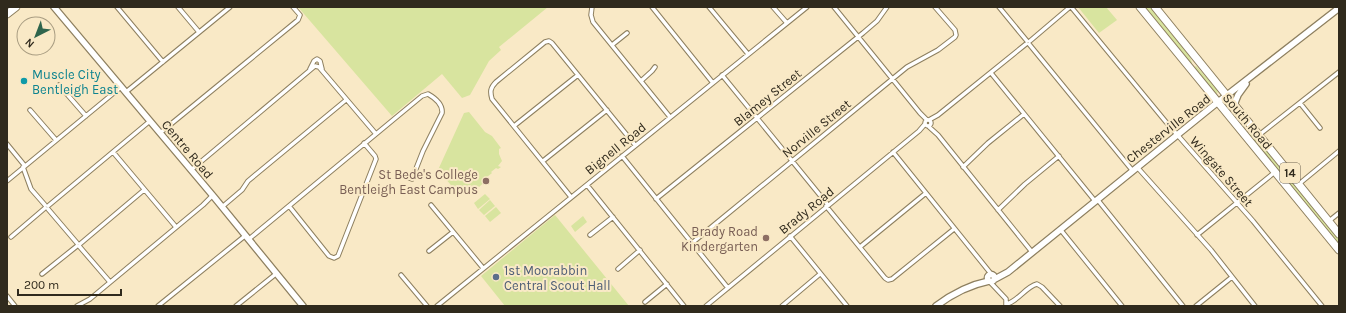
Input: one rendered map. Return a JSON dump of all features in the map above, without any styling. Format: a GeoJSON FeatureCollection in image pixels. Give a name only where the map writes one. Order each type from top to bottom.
{"type":"FeatureCollection","features":[{"type":"Feature","properties":{"kind":"highway"},"geometry":{"type":"LineString","coordinates":[[7,14],[16,7]]}},
{"type":"Feature","properties":{"kind":"highway","name":"South Road"},"geometry":{"type":"LineString","coordinates":[[1140,7],[1339,250]]}},
{"type":"Feature","properties":{"kind":"highway","name":"South Road"},"geometry":{"type":"LineString","coordinates":[[1155,7],[1339,234]]}},
{"type":"Feature","properties":{"kind":"highway"},"geometry":{"type":"LineString","coordinates":[[1190,68],[1198,61]]}},
{"type":"Feature","properties":{"kind":"highway"},"geometry":{"type":"LineString","coordinates":[[1242,132],[1251,125]]}},
{"type":"Feature","properties":{"kind":"main road","name":"Centre Road"},"geometry":{"type":"LineString","coordinates":[[54,7],[214,196],[303,306]]}},
{"type":"Feature","properties":{"kind":"main road","name":"Chesterville Road"},"geometry":{"type":"LineString","coordinates":[[936,306],[954,293],[992,279],[1012,268],[1134,168],[1338,11]]}},
{"type":"Feature","properties":{"kind":"main road"},"geometry":{"type":"LineString","coordinates":[[1234,104],[1238,95],[1249,79]]}},
{"type":"Feature","properties":{"kind":"street"},"geometry":{"type":"LineString","coordinates":[[117,7],[163,62]]}},
{"type":"Feature","properties":{"kind":"street"},"geometry":{"type":"LineString","coordinates":[[178,7],[199,32]]}},
{"type":"Feature","properties":{"kind":"street"},"geometry":{"type":"LineString","coordinates":[[126,92],[230,7]]}},
{"type":"Feature","properties":{"kind":"street"},"geometry":{"type":"LineString","coordinates":[[160,133],[298,20],[300,15],[293,7]]}},
{"type":"Feature","properties":{"kind":"street"},"geometry":{"type":"LineString","coordinates":[[592,7],[591,13],[593,22],[670,117]]}},
{"type":"Feature","properties":{"kind":"street"},"geometry":{"type":"LineString","coordinates":[[652,7],[713,83]]}},
{"type":"Feature","properties":{"kind":"street"},"geometry":{"type":"LineString","coordinates":[[709,7],[748,54]]}},
{"type":"Feature","properties":{"kind":"street"},"geometry":{"type":"LineString","coordinates":[[773,7],[787,23]]}},
{"type":"Feature","properties":{"kind":"street","name":"Bignell Road"},"geometry":{"type":"LineString","coordinates":[[437,306],[807,7]]}},
{"type":"Feature","properties":{"kind":"street"},"geometry":{"type":"LineString","coordinates":[[834,7],[1032,252]]}},
{"type":"Feature","properties":{"kind":"street","name":"Blamey Street"},"geometry":{"type":"LineString","coordinates":[[656,199],[858,37],[877,21],[887,7]]}},
{"type":"Feature","properties":{"kind":"street","name":"Norville Street"},"geometry":{"type":"LineString","coordinates":[[692,243],[892,79],[911,65],[938,50],[956,35],[955,30],[936,7]]}},
{"type":"Feature","properties":{"kind":"street"},"geometry":{"type":"LineString","coordinates":[[999,7],[1134,168],[1197,235],[1256,306]]}},
{"type":"Feature","properties":{"kind":"street","name":"Brady Road"},"geometry":{"type":"LineString","coordinates":[[706,306],[892,152],[1072,7]]}},
{"type":"Feature","properties":{"kind":"street","name":"Wingate Street"},"geometry":{"type":"LineString","coordinates":[[1072,7],[1177,135],[1237,203],[1322,306]]}},
{"type":"Feature","properties":{"kind":"street"},"geometry":{"type":"LineString","coordinates":[[612,45],[627,33]]}},
{"type":"Feature","properties":{"kind":"street"},"geometry":{"type":"LineString","coordinates":[[571,197],[492,99],[491,90],[492,86],[496,82],[546,42],[552,42],[635,145]]}},
{"type":"Feature","properties":{"kind":"street"},"geometry":{"type":"LineString","coordinates":[[310,70],[314,61],[317,59],[320,61],[322,70]]}},
{"type":"Feature","properties":{"kind":"street"},"geometry":{"type":"LineString","coordinates":[[191,170],[315,66],[322,70],[376,134]]}},
{"type":"Feature","properties":{"kind":"street"},"geometry":{"type":"LineString","coordinates":[[641,81],[655,67]]}},
{"type":"Feature","properties":{"kind":"street"},"geometry":{"type":"LineString","coordinates":[[1259,135],[1339,72]]}},
{"type":"Feature","properties":{"kind":"street"},"geometry":{"type":"LineString","coordinates":[[991,73],[1183,306]]}},
{"type":"Feature","properties":{"kind":"street"},"geometry":{"type":"LineString","coordinates":[[514,126],[578,75]]}},
{"type":"Feature","properties":{"kind":"street"},"geometry":{"type":"LineString","coordinates":[[722,75],[885,278],[890,280],[954,229]]}},
{"type":"Feature","properties":{"kind":"street"},"geometry":{"type":"LineString","coordinates":[[59,85],[86,116]]}},
{"type":"Feature","properties":{"kind":"street"},"geometry":{"type":"LineString","coordinates":[[7,181],[121,87]]}},
{"type":"Feature","properties":{"kind":"street"},"geometry":{"type":"LineString","coordinates":[[158,306],[289,206],[364,143],[422,96],[427,94],[441,105],[442,113],[412,179]]}},
{"type":"Feature","properties":{"kind":"street"},"geometry":{"type":"LineString","coordinates":[[222,207],[242,190],[248,181],[346,100]]}},
{"type":"Feature","properties":{"kind":"street"},"geometry":{"type":"LineString","coordinates":[[1300,103],[1320,128]]}},
{"type":"Feature","properties":{"kind":"street"},"geometry":{"type":"LineString","coordinates":[[30,110],[56,140]]}},
{"type":"Feature","properties":{"kind":"street"},"geometry":{"type":"LineString","coordinates":[[543,161],[607,110]]}},
{"type":"Feature","properties":{"kind":"street"},"geometry":{"type":"LineString","coordinates":[[963,167],[988,143],[1024,114]]}},
{"type":"Feature","properties":{"kind":"street"},"geometry":{"type":"LineString","coordinates":[[11,237],[150,121]]}},
{"type":"Feature","properties":{"kind":"street"},"geometry":{"type":"LineString","coordinates":[[289,206],[328,255],[332,258],[338,256],[376,160],[375,156],[364,143]]}},
{"type":"Feature","properties":{"kind":"street"},"geometry":{"type":"LineString","coordinates":[[7,144],[24,167],[31,189],[110,282]]}},
{"type":"Feature","properties":{"kind":"street"},"geometry":{"type":"LineString","coordinates":[[1299,184],[1339,151]]}},
{"type":"Feature","properties":{"kind":"street"},"geometry":{"type":"LineString","coordinates":[[113,152],[176,228]]}},
{"type":"Feature","properties":{"kind":"street"},"geometry":{"type":"LineString","coordinates":[[892,152],[987,269],[1006,299],[1006,305],[1035,285],[1042,286],[1060,306]]}},
{"type":"Feature","properties":{"kind":"street"},"geometry":{"type":"LineString","coordinates":[[622,156],[728,288]]}},
{"type":"Feature","properties":{"kind":"street"},"geometry":{"type":"LineString","coordinates":[[998,210],[1025,184],[1059,156]]}},
{"type":"Feature","properties":{"kind":"street"},"geometry":{"type":"LineString","coordinates":[[1197,235],[1275,172]]}},
{"type":"Feature","properties":{"kind":"street"},"geometry":{"type":"LineString","coordinates":[[407,178],[417,181]]}},
{"type":"Feature","properties":{"kind":"street"},"geometry":{"type":"LineString","coordinates":[[586,185],[684,306]]}},
{"type":"Feature","properties":{"kind":"street"},"geometry":{"type":"LineString","coordinates":[[42,274],[144,190]]}},
{"type":"Feature","properties":{"kind":"street"},"geometry":{"type":"LineString","coordinates":[[860,247],[926,193]]}},
{"type":"Feature","properties":{"kind":"street"},"geometry":{"type":"LineString","coordinates":[[77,306],[90,299],[214,196]]}},
{"type":"Feature","properties":{"kind":"street"},"geometry":{"type":"LineString","coordinates":[[431,205],[483,268]]}},
{"type":"Feature","properties":{"kind":"street"},"geometry":{"type":"LineString","coordinates":[[1330,221],[1339,213]]}},
{"type":"Feature","properties":{"kind":"street"},"geometry":{"type":"LineString","coordinates":[[590,235],[613,217]]}},
{"type":"Feature","properties":{"kind":"street"},"geometry":{"type":"LineString","coordinates":[[1060,229],[1122,306]]}},
{"type":"Feature","properties":{"kind":"street"},"geometry":{"type":"LineString","coordinates":[[429,251],[453,232]]}},
{"type":"Feature","properties":{"kind":"street"},"geometry":{"type":"LineString","coordinates":[[790,236],[846,306]]}},
{"type":"Feature","properties":{"kind":"street"},"geometry":{"type":"LineString","coordinates":[[618,269],[640,250]]}},
{"type":"Feature","properties":{"kind":"street"},"geometry":{"type":"LineString","coordinates":[[236,306],[277,273]]}},
{"type":"Feature","properties":{"kind":"street"},"geometry":{"type":"LineString","coordinates":[[782,306],[820,274]]}},
{"type":"Feature","properties":{"kind":"street"},"geometry":{"type":"LineString","coordinates":[[401,275],[426,306]]}},
{"type":"Feature","properties":{"kind":"street"},"geometry":{"type":"LineString","coordinates":[[1196,306],[1232,277]]}},
{"type":"Feature","properties":{"kind":"street"},"geometry":{"type":"LineString","coordinates":[[645,302],[667,284]]}},
{"type":"Feature","properties":{"kind":"street"},"geometry":{"type":"LineString","coordinates":[[7,296],[15,306]]}},
{"type":"Feature","properties":{"kind":"green space"},"geometry":{"type":"Polygon","coordinates":[[[298,7],[548,7],[499,47],[501,50],[489,61],[470,95],[462,98],[442,74],[392,116],[298,7]]]}},
{"type":"Feature","properties":{"kind":"green space"},"geometry":{"type":"Polygon","coordinates":[[[1078,7],[1106,7],[1117,20],[1099,33],[1078,7]]]}},
{"type":"Feature","properties":{"kind":"green space"},"geometry":{"type":"Polygon","coordinates":[[[1145,7],[1151,7],[1168,27],[1182,44],[1191,59],[1192,64],[1189,63],[1153,20],[1145,7]]]}},
{"type":"Feature","properties":{"kind":"green space"},"geometry":{"type":"Polygon","coordinates":[[[1196,66],[1218,90],[1217,94],[1193,68],[1196,66]]]}},
{"type":"Feature","properties":{"kind":"green space"},"geometry":{"type":"Polygon","coordinates":[[[469,112],[485,132],[492,136],[501,148],[499,149],[499,154],[502,161],[498,166],[501,167],[498,169],[496,168],[491,172],[492,173],[487,177],[488,179],[479,187],[478,186],[472,191],[466,191],[461,195],[438,170],[464,113],[469,112]]]}},
{"type":"Feature","properties":{"kind":"green space"},"geometry":{"type":"Polygon","coordinates":[[[1249,129],[1336,233],[1339,238],[1339,246],[1262,153],[1249,133],[1249,129]]]}},
{"type":"Feature","properties":{"kind":"green space"},"geometry":{"type":"Polygon","coordinates":[[[485,194],[490,199],[478,209],[474,203],[485,194]]]}},
{"type":"Feature","properties":{"kind":"green space"},"geometry":{"type":"Polygon","coordinates":[[[490,200],[495,206],[484,215],[479,210],[490,200]]]}},
{"type":"Feature","properties":{"kind":"green space"},"geometry":{"type":"Polygon","coordinates":[[[496,207],[501,213],[490,222],[485,216],[496,207]]]}},
{"type":"Feature","properties":{"kind":"green space"},"geometry":{"type":"Polygon","coordinates":[[[555,215],[629,306],[505,306],[481,276],[555,215]]]}},
{"type":"Feature","properties":{"kind":"green space"},"geometry":{"type":"Polygon","coordinates":[[[583,216],[587,222],[575,232],[571,226],[583,216]]]}},
{"type":"Feature","properties":{"kind":"place","name":"Muscle City Bentleigh East"},"geometry":{"type":"Point","coordinates":[24,81]}},
{"type":"Feature","properties":{"kind":"place","name":"St Bede's College Bentleigh East Campus"},"geometry":{"type":"Point","coordinates":[486,181]}},
{"type":"Feature","properties":{"kind":"place","name":"Brady Road Kindergarten"},"geometry":{"type":"Point","coordinates":[766,238]}},
{"type":"Feature","properties":{"kind":"place","name":"1st Moorabbin Central Scout Hall"},"geometry":{"type":"Point","coordinates":[496,277]}}]}
